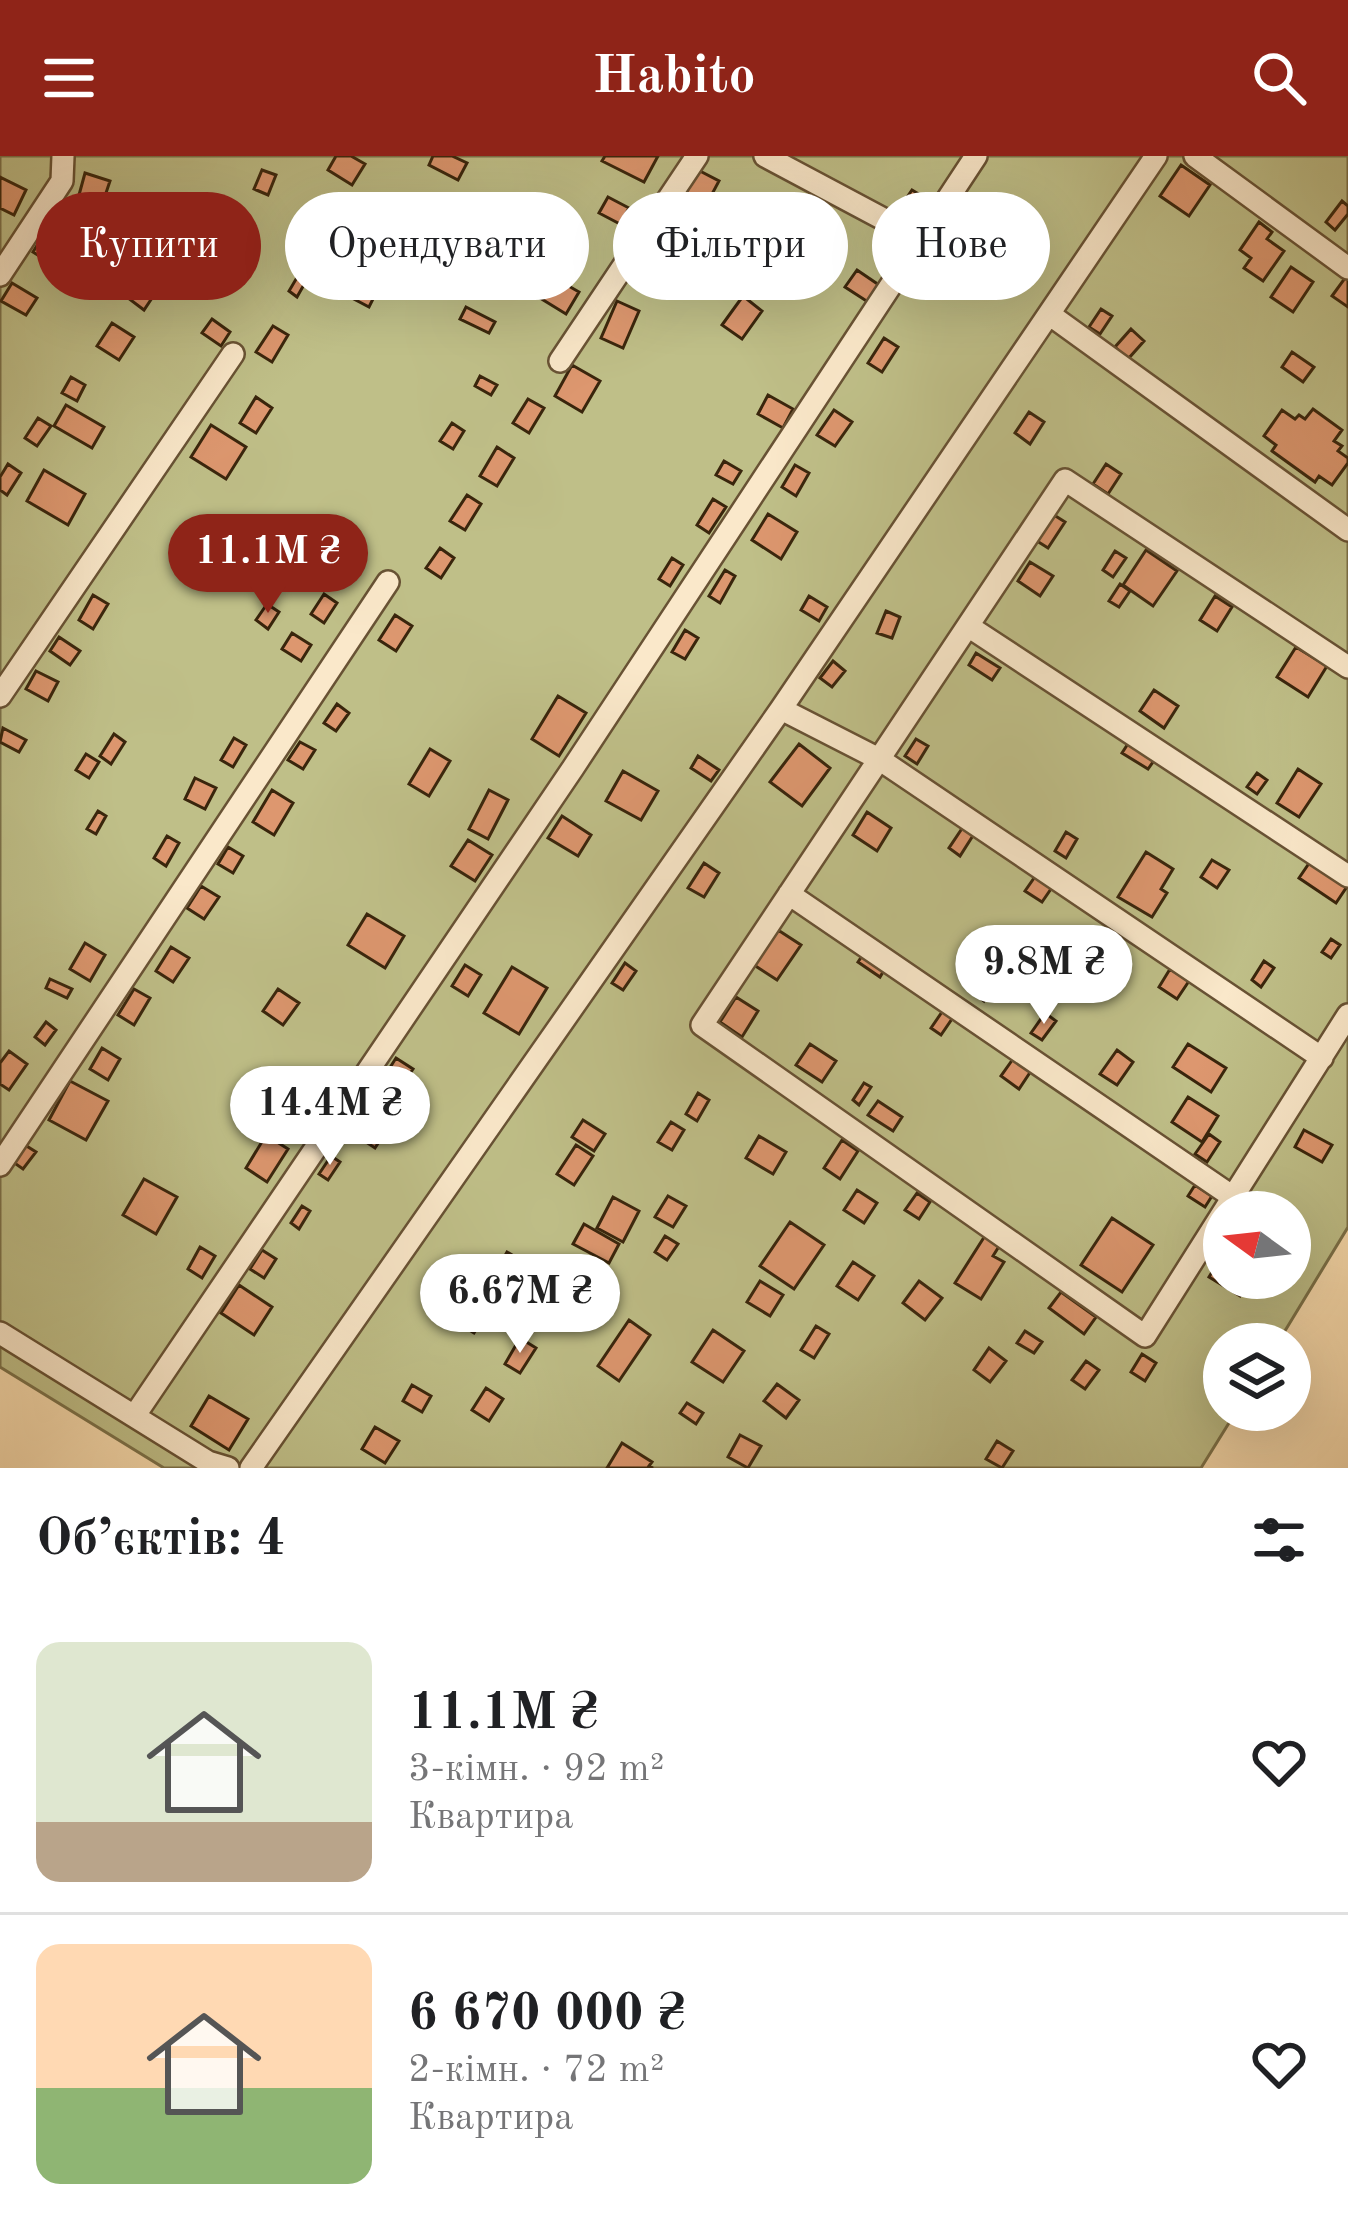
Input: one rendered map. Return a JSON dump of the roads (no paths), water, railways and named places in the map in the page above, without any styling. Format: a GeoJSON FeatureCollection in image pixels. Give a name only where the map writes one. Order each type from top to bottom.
{"type":"FeatureCollection","features":[{"type":"Feature","properties":{"kind":"street"},"geometry":{"type":"LineString","coordinates":[[0,275],[62,181],[63,156]]}},
{"type":"Feature","properties":{"kind":"street"},"geometry":{"type":"LineString","coordinates":[[560,361],[697,156]]}},
{"type":"Feature","properties":{"kind":"street"},"geometry":{"type":"LineString","coordinates":[[765,156],[872,213]]}},
{"type":"Feature","properties":{"kind":"street"},"geometry":{"type":"LineString","coordinates":[[951,192],[976,156]]}},
{"type":"Feature","properties":{"kind":"street"},"geometry":{"type":"LineString","coordinates":[[251,1468],[781,709],[1156,156]]}},
{"type":"Feature","properties":{"kind":"street"},"geometry":{"type":"LineString","coordinates":[[1195,156],[1348,268]]}},
{"type":"Feature","properties":{"kind":"street"},"geometry":{"type":"LineString","coordinates":[[135,1415],[573,768],[879,300]]}},
{"type":"Feature","properties":{"kind":"street"},"geometry":{"type":"LineString","coordinates":[[1049,314],[1348,530]]}},
{"type":"Feature","properties":{"kind":"street"},"geometry":{"type":"LineString","coordinates":[[0,696],[233,354]]}},
{"type":"Feature","properties":{"kind":"street"},"geometry":{"type":"LineString","coordinates":[[1203,1244],[1145,1336],[702,1025],[1065,480],[1348,667]]}},
{"type":"Feature","properties":{"kind":"street"},"geometry":{"type":"LineString","coordinates":[[0,1166],[388,582]]}},
{"type":"Feature","properties":{"kind":"street"},"geometry":{"type":"LineString","coordinates":[[968,626],[1348,876]]}},
{"type":"Feature","properties":{"kind":"street"},"geometry":{"type":"LineString","coordinates":[[781,709],[879,759],[1322,1058]]}},
{"type":"Feature","properties":{"kind":"street"},"geometry":{"type":"LineString","coordinates":[[789,894],[1224,1191]]}},
{"type":"Feature","properties":{"kind":"street"},"geometry":{"type":"LineString","coordinates":[[1237,1191],[1348,1015]]}},
{"type":"Feature","properties":{"kind":"street"},"geometry":{"type":"LineString","coordinates":[[0,1333],[208,1462],[228,1468]]}}]}
